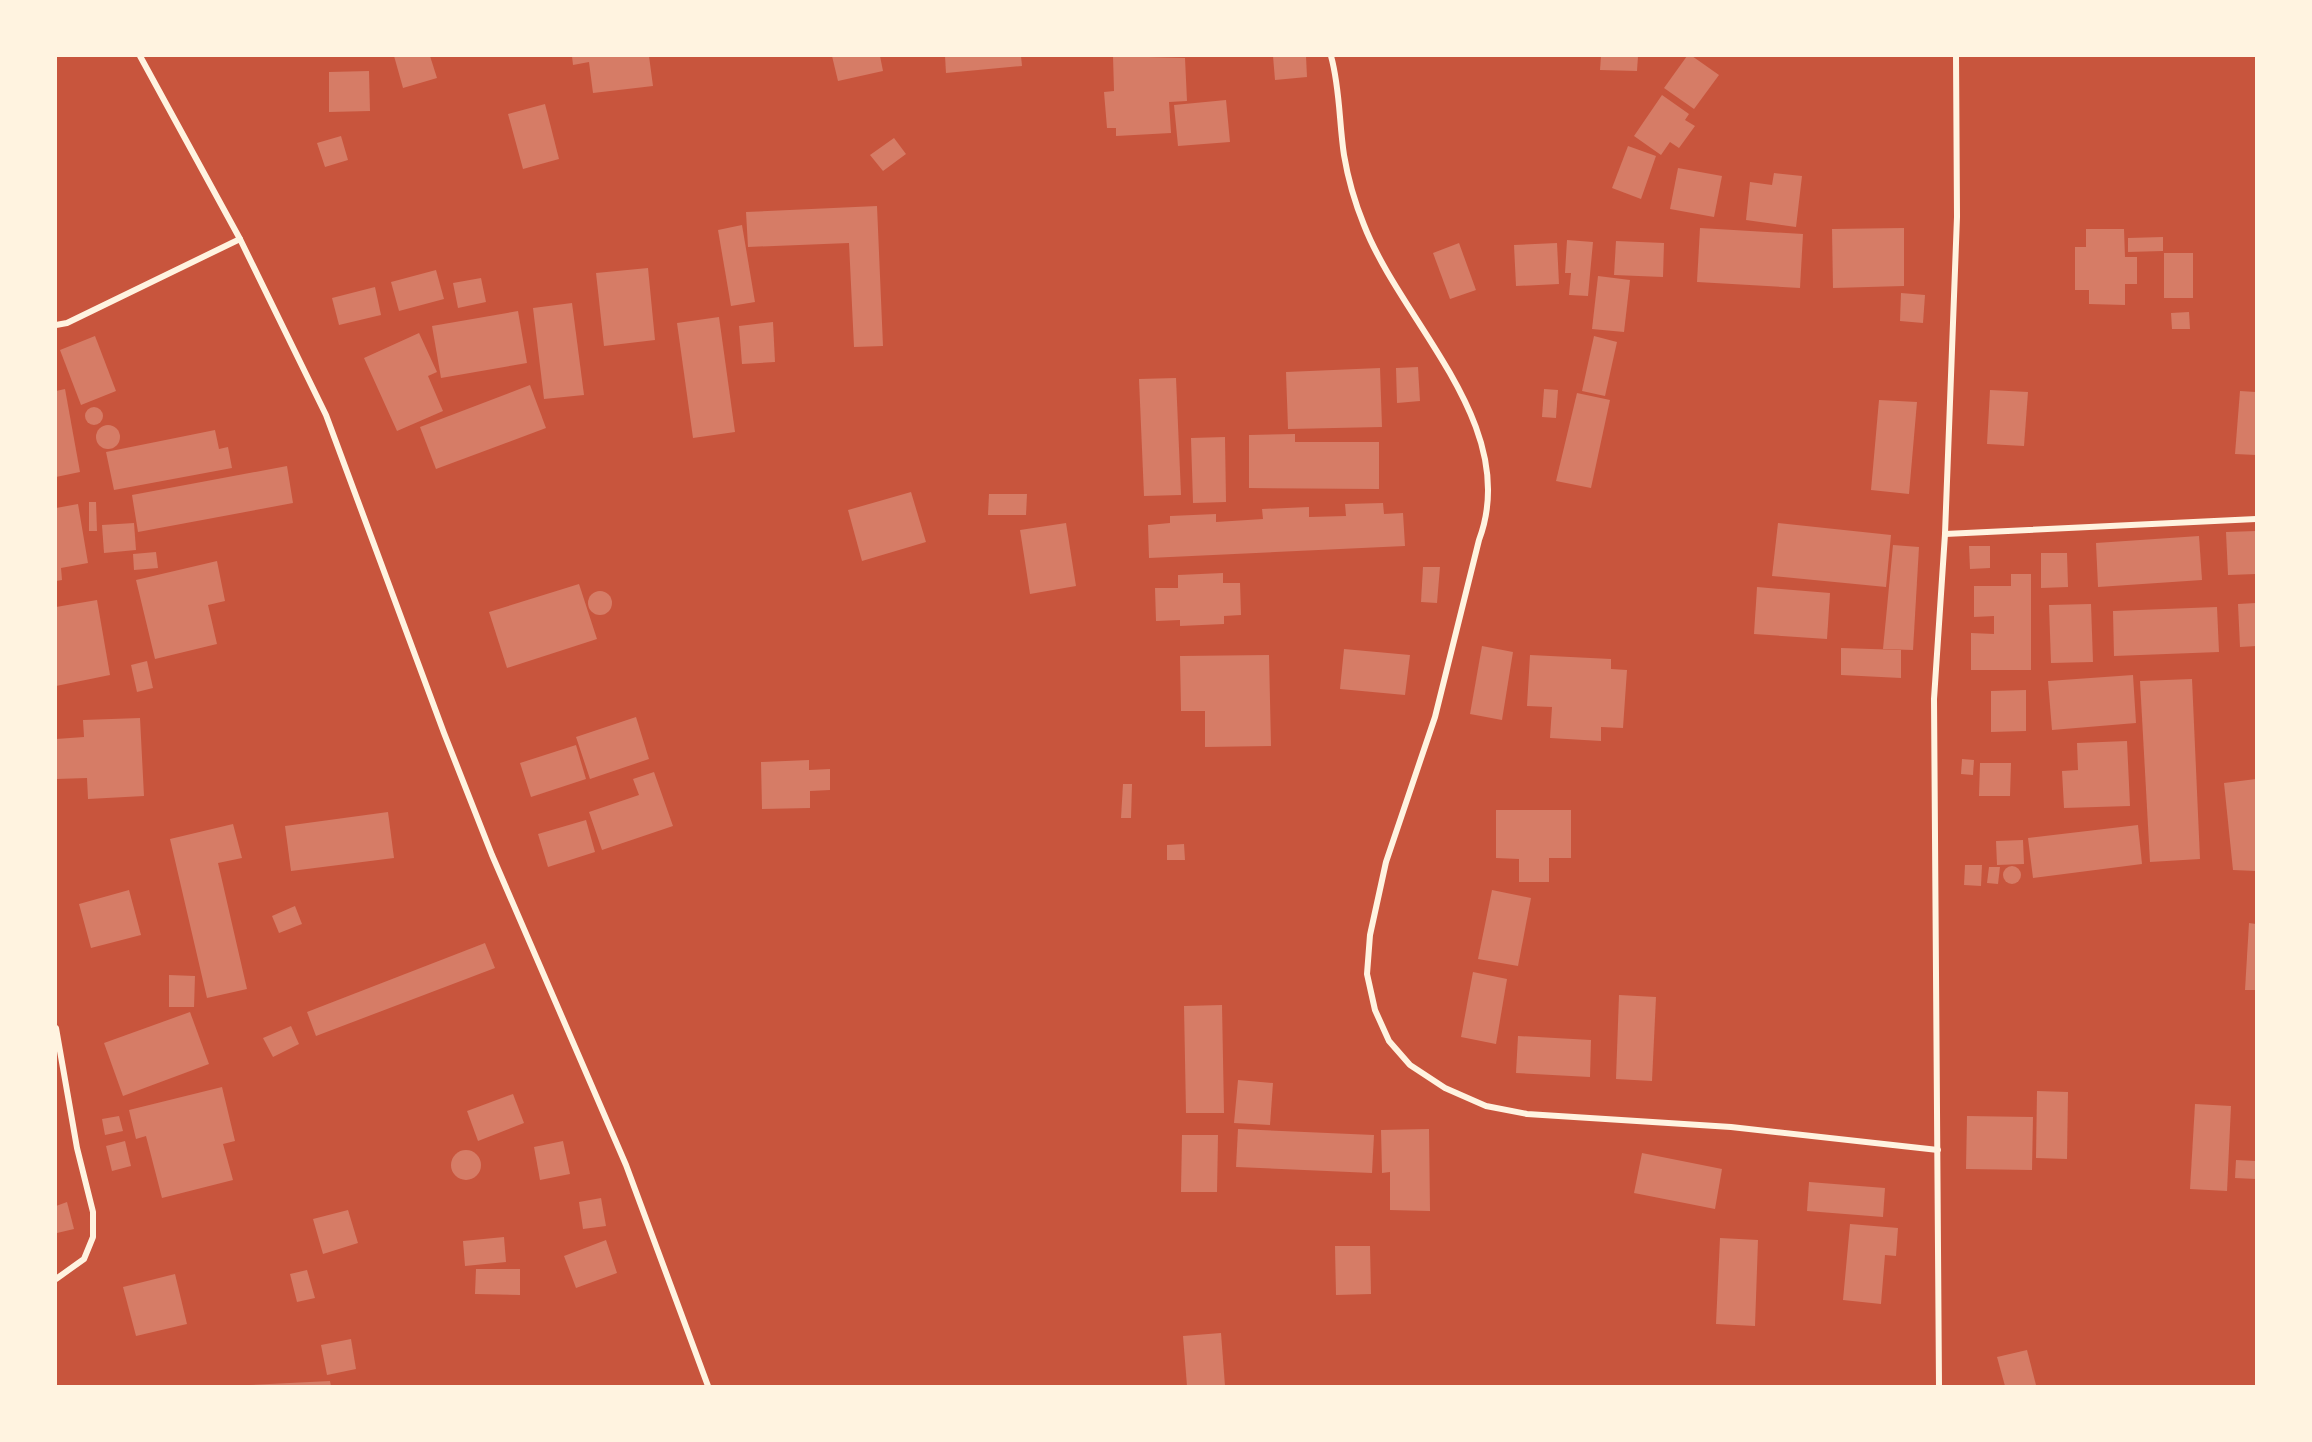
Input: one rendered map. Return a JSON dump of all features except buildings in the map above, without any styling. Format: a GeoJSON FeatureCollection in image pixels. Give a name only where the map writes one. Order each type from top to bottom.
{"type":"FeatureCollection","features":[{"type":"Feature","properties":{"kind":"street"},"geometry":{"type":"LineString","coordinates":[[140,56],[240,239],[326,415],[453,756],[492,855],[626,1165],[708,1386]]}},
{"type":"Feature","properties":{"kind":"street"},"geometry":{"type":"LineString","coordinates":[[1331,56],[1335,72],[1344,157],[1363,224],[1373,249],[1431,341],[1467,410],[1486,454],[1489,489],[1488,517],[1479,540],[1435,717],[1386,862],[1370,936],[1367,974],[1375,1010],[1389,1041],[1410,1065],[1445,1088],[1496,1108],[1527,1114],[1731,1127],[1938,1150]]}},
{"type":"Feature","properties":{"kind":"street"},"geometry":{"type":"LineString","coordinates":[[1938,1386],[1934,699],[1945,534],[1957,217],[1956,56]]}},
{"type":"Feature","properties":{"kind":"street"},"geometry":{"type":"LineString","coordinates":[[56,325],[67,323],[240,239]]}},
{"type":"Feature","properties":{"kind":"street"},"geometry":{"type":"LineString","coordinates":[[1945,534],[2256,519]]}},
{"type":"Feature","properties":{"kind":"street"},"geometry":{"type":"LineString","coordinates":[[56,1028],[77,1148],[93,1212],[93,1237],[84,1259],[56,1279]]}}]}
